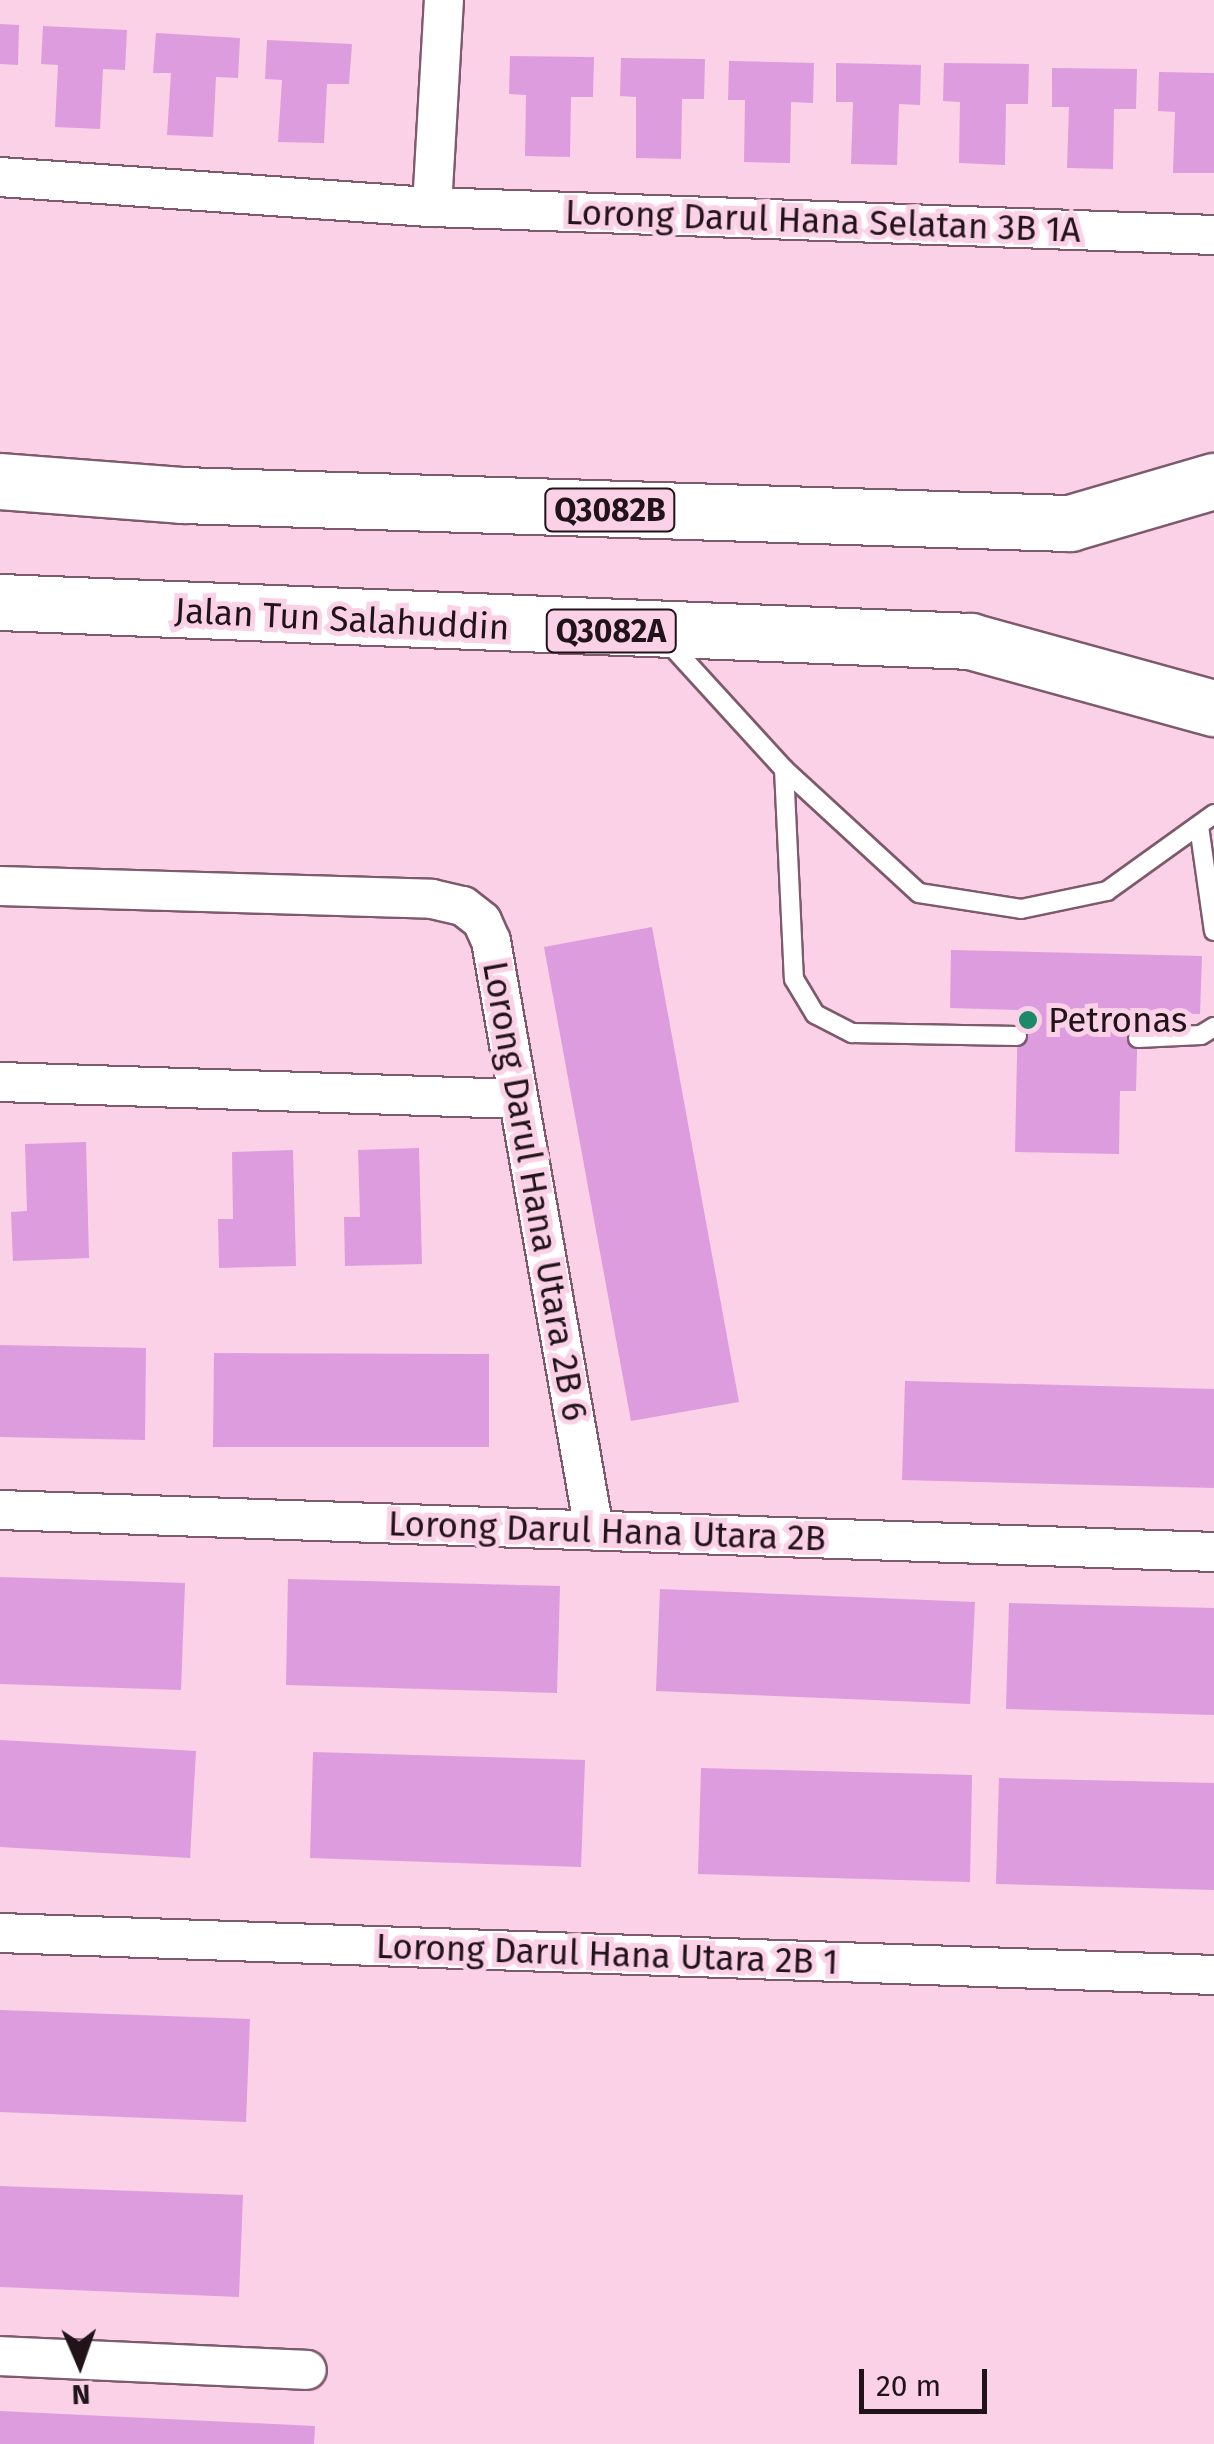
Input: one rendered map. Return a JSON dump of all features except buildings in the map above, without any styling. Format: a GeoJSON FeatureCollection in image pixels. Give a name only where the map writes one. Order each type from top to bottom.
{"type":"FeatureCollection","features":[{"type":"Feature","properties":{"kind":"highway","name":"Q3082B"},"geometry":{"type":"LineString","coordinates":[[0,482],[182,495],[1070,523],[1214,481]]}},
{"type":"Feature","properties":{"kind":"highway","name":"Jalan Tun Salahuddin"},"geometry":{"type":"LineString","coordinates":[[0,602],[659,632],[970,641],[1214,708]]}},
{"type":"Feature","properties":{"kind":"street"},"geometry":{"type":"LineString","coordinates":[[432,207],[444,0]]}},
{"type":"Feature","properties":{"kind":"street","name":"Lorong Darul Hana Selatan 3B 1A"},"geometry":{"type":"LineString","coordinates":[[0,177],[432,207],[1214,235]]}},
{"type":"Feature","properties":{"kind":"street","name":"Lorong Darul Hana Utara 2B 6"},"geometry":{"type":"LineString","coordinates":[[0,886],[432,899],[463,906],[482,921],[491,942],[594,1530]]}},
{"type":"Feature","properties":{"kind":"street"},"geometry":{"type":"LineString","coordinates":[[0,1082],[518,1098]]}},
{"type":"Feature","properties":{"kind":"street","name":"Lorong Darul Hana Utara 2B"},"geometry":{"type":"LineString","coordinates":[[0,1510],[1214,1552]]}},
{"type":"Feature","properties":{"kind":"street","name":"Lorong Darul Hana Utara 2B 1"},"geometry":{"type":"LineString","coordinates":[[0,1933],[1214,1975]]}},
{"type":"Feature","properties":{"kind":"street"},"geometry":{"type":"LineString","coordinates":[[0,2356],[307,2370]]}},
{"type":"Feature","properties":{"kind":"lane"},"geometry":{"type":"LineString","coordinates":[[659,632],[784,769],[919,893],[1021,910],[1107,891],[1207,820]]}},
{"type":"Feature","properties":{"kind":"lane"},"geometry":{"type":"LineString","coordinates":[[784,769],[794,979],[814,1014],[852,1033],[1017,1036]]}},
{"type":"Feature","properties":{"kind":"lane"},"geometry":{"type":"LineString","coordinates":[[1207,820],[1214,930]]}},
{"type":"Feature","properties":{"kind":"lane"},"geometry":{"type":"LineString","coordinates":[[1138,1038],[1202,1035],[1214,1027]]}},
{"type":"Feature","properties":{"kind":"place","name":"Petronas"},"geometry":{"type":"Point","coordinates":[1028,1020]}}]}
